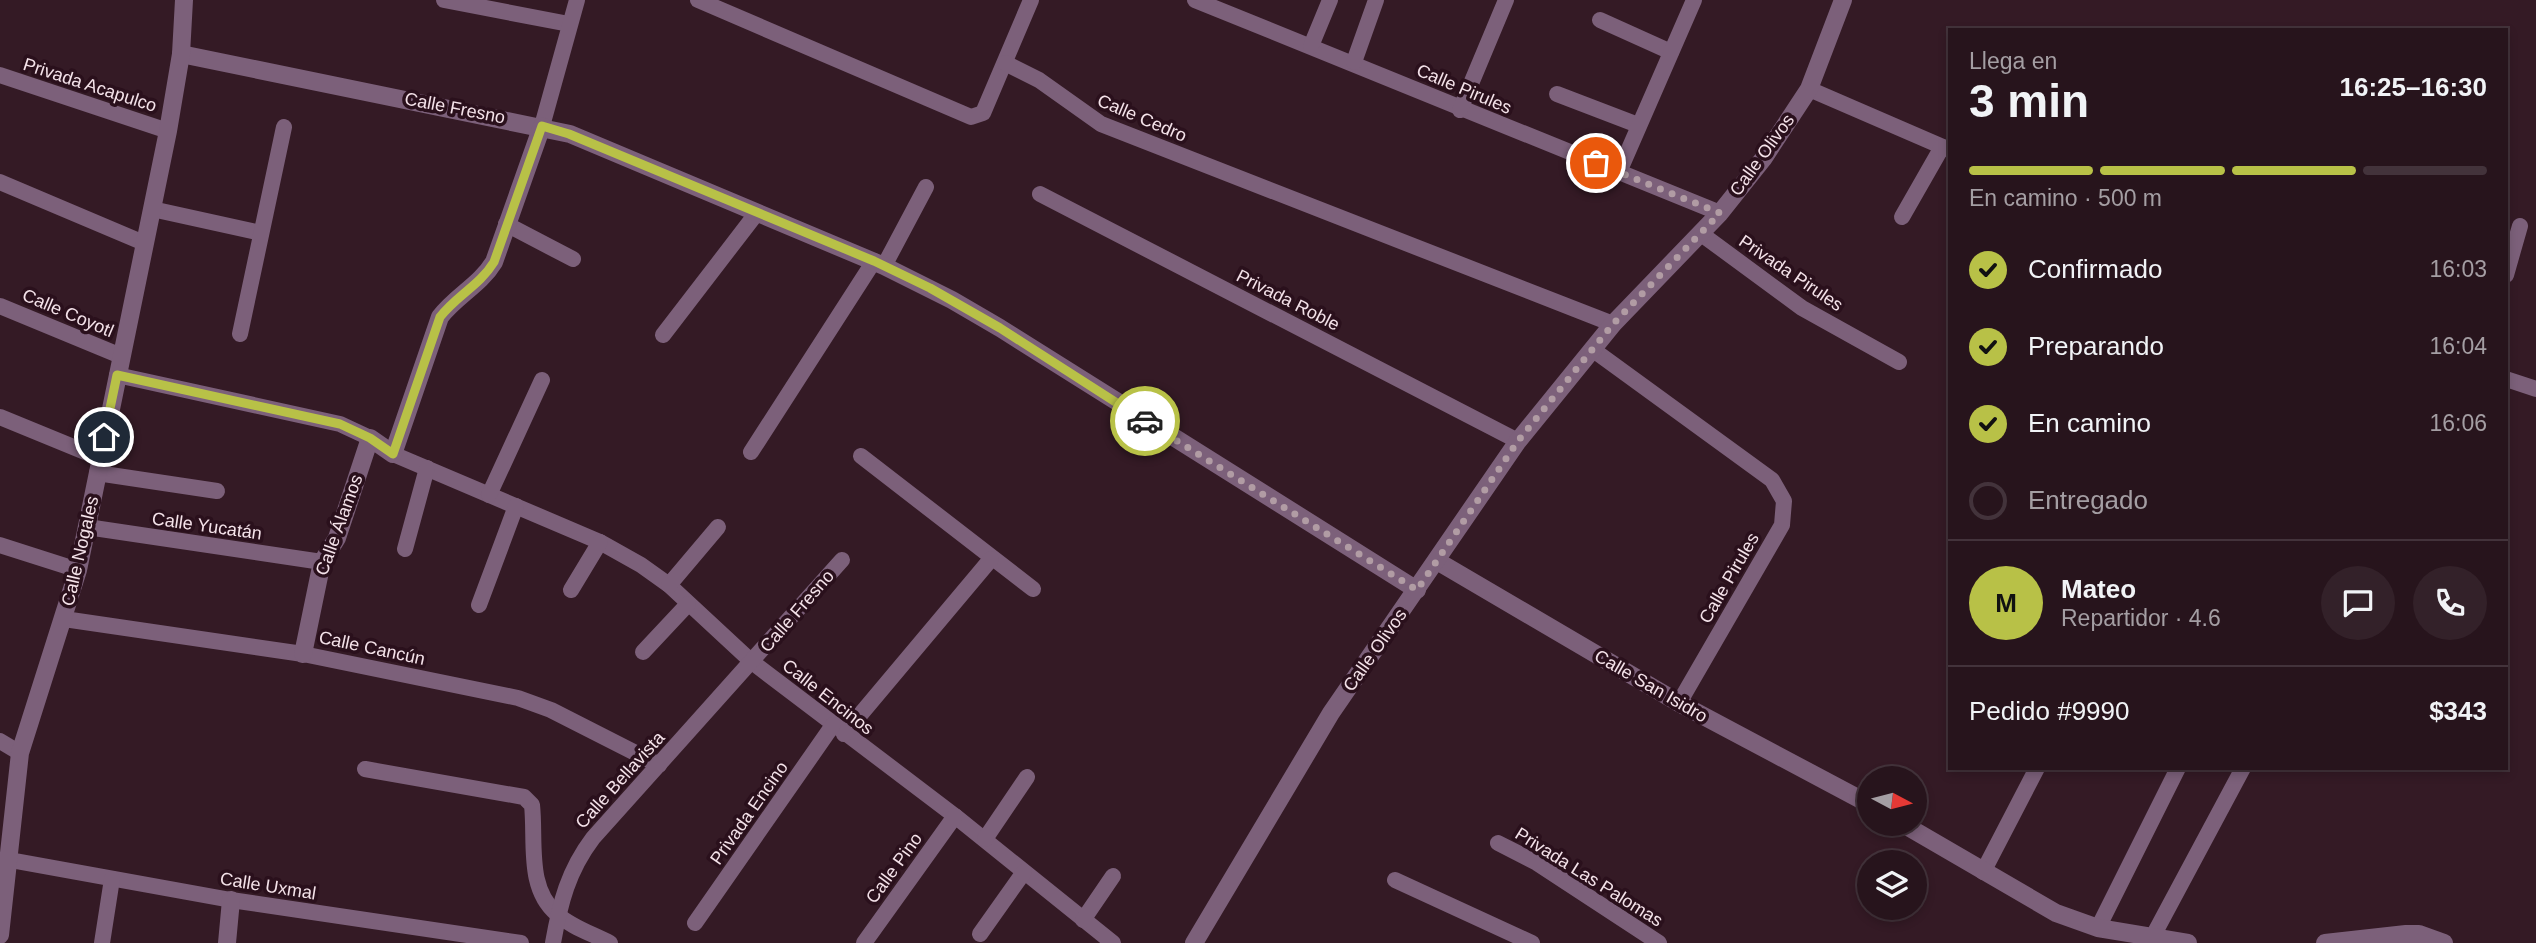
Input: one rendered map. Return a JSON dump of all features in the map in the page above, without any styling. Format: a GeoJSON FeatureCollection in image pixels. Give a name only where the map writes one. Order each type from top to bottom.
{"type":"FeatureCollection","features":[{"type":"Feature","properties":{"kind":"street","name":"Calle Nogales"},"geometry":{"type":"LineString","coordinates":[[0,935],[20,753],[78,570],[168,131],[181,54],[184,0]]}},
{"type":"Feature","properties":{"kind":"street"},"geometry":{"type":"LineString","coordinates":[[444,0],[569,24]]}},
{"type":"Feature","properties":{"kind":"street"},"geometry":{"type":"LineString","coordinates":[[117,375],[340,424],[370,438],[393,454],[440,317],[450,304],[484,279],[494,262],[542,126],[578,0]]}},
{"type":"Feature","properties":{"kind":"street"},"geometry":{"type":"LineString","coordinates":[[698,0],[971,117],[983,113],[1031,0]]}},
{"type":"Feature","properties":{"kind":"street","name":"Calle Pirules"},"geometry":{"type":"LineString","coordinates":[[1195,0],[1220,4],[1460,110],[1720,213]]}},
{"type":"Feature","properties":{"kind":"street"},"geometry":{"type":"LineString","coordinates":[[1311,46],[1330,0]]}},
{"type":"Feature","properties":{"kind":"street"},"geometry":{"type":"LineString","coordinates":[[1354,62],[1376,0]]}},
{"type":"Feature","properties":{"kind":"street"},"geometry":{"type":"LineString","coordinates":[[1460,110],[1506,0]]}},
{"type":"Feature","properties":{"kind":"street"},"geometry":{"type":"LineString","coordinates":[[1619,172],[1694,0]]}},
{"type":"Feature","properties":{"kind":"street","name":"Calle Olivos"},"geometry":{"type":"LineString","coordinates":[[1194,943],[1331,713],[1518,441],[1613,324],[1720,213],[1763,159],[1809,89],[1843,0]]}},
{"type":"Feature","properties":{"kind":"street"},"geometry":{"type":"LineString","coordinates":[[1600,20],[1671,52]]}},
{"type":"Feature","properties":{"kind":"street","name":"Calle Fresno"},"geometry":{"type":"LineString","coordinates":[[181,54],[542,126],[569,134],[879,264],[952,300],[1000,328],[1417,590]]}},
{"type":"Feature","properties":{"kind":"street","name":"Calle Cedro"},"geometry":{"type":"LineString","coordinates":[[1005,63],[1039,80],[1101,124],[1613,324]]}},
{"type":"Feature","properties":{"kind":"street","name":"Privada Acapulco"},"geometry":{"type":"LineString","coordinates":[[0,75],[168,131]]}},
{"type":"Feature","properties":{"kind":"street"},"geometry":{"type":"LineString","coordinates":[[1809,89],[1947,148],[1902,217]]}},
{"type":"Feature","properties":{"kind":"street"},"geometry":{"type":"LineString","coordinates":[[1557,94],[1638,125]]}},
{"type":"Feature","properties":{"kind":"street"},"geometry":{"type":"LineString","coordinates":[[240,334],[284,127]]}},
{"type":"Feature","properties":{"kind":"street"},"geometry":{"type":"LineString","coordinates":[[0,182],[144,243]]}},
{"type":"Feature","properties":{"kind":"street"},"geometry":{"type":"LineString","coordinates":[[751,452],[879,264],[926,187]]}},
{"type":"Feature","properties":{"kind":"street","name":"Privada Roble"},"geometry":{"type":"LineString","coordinates":[[1040,194],[1518,441]]}},
{"type":"Feature","properties":{"kind":"street"},"geometry":{"type":"LineString","coordinates":[[152,209],[261,233]]}},
{"type":"Feature","properties":{"kind":"street"},"geometry":{"type":"LineString","coordinates":[[663,335],[756,214]]}},
{"type":"Feature","properties":{"kind":"street"},"geometry":{"type":"LineString","coordinates":[[506,224],[573,259]]}},
{"type":"Feature","properties":{"kind":"street"},"geometry":{"type":"LineString","coordinates":[[2508,268],[2520,226]]}},
{"type":"Feature","properties":{"kind":"street","name":"Privada Pirules"},"geometry":{"type":"LineString","coordinates":[[1700,233],[1802,307],[1899,362]]}},
{"type":"Feature","properties":{"kind":"street","name":"Calle Coyotl"},"geometry":{"type":"LineString","coordinates":[[0,306],[121,356]]}},
{"type":"Feature","properties":{"kind":"street","name":"Calle Pirules"},"geometry":{"type":"LineString","coordinates":[[1592,349],[1772,480],[1784,501],[1782,525],[1679,703]]}},
{"type":"Feature","properties":{"kind":"street"},"geometry":{"type":"LineString","coordinates":[[489,495],[542,380]]}},
{"type":"Feature","properties":{"kind":"street"},"geometry":{"type":"LineString","coordinates":[[2508,380],[2536,389]]}},
{"type":"Feature","properties":{"kind":"street"},"geometry":{"type":"LineString","coordinates":[[0,417],[99,466],[218,491]]}},
{"type":"Feature","properties":{"kind":"street","name":"Calle Álamos"},"geometry":{"type":"LineString","coordinates":[[303,654],[322,562],[337,538],[370,438]]}},
{"type":"Feature","properties":{"kind":"street","name":"Calle Encinos"},"geometry":{"type":"LineString","coordinates":[[393,454],[600,542],[668,585],[752,662],[956,816],[1113,943]]}},
{"type":"Feature","properties":{"kind":"street"},"geometry":{"type":"LineString","coordinates":[[861,456],[1033,589]]}},
{"type":"Feature","properties":{"kind":"street"},"geometry":{"type":"LineString","coordinates":[[405,549],[427,468]]}},
{"type":"Feature","properties":{"kind":"street"},"geometry":{"type":"LineString","coordinates":[[479,605],[516,506]]}},
{"type":"Feature","properties":{"kind":"street","name":"Calle Yucatán"},"geometry":{"type":"LineString","coordinates":[[87,527],[322,562]]}},
{"type":"Feature","properties":{"kind":"street"},"geometry":{"type":"LineString","coordinates":[[668,585],[718,527]]}},
{"type":"Feature","properties":{"kind":"street"},"geometry":{"type":"LineString","coordinates":[[571,590],[600,542]]}},
{"type":"Feature","properties":{"kind":"street"},"geometry":{"type":"LineString","coordinates":[[0,545],[78,570]]}},
{"type":"Feature","properties":{"kind":"street","name":"Privada Encino"},"geometry":{"type":"LineString","coordinates":[[695,923],[839,730],[991,559]]}},
{"type":"Feature","properties":{"kind":"street","name":"Calle Fresno"},"geometry":{"type":"LineString","coordinates":[[752,662],[842,560]]}},
{"type":"Feature","properties":{"kind":"street","name":"Calle San Isidro"},"geometry":{"type":"LineString","coordinates":[[1437,561],[1679,703],[1857,798]]}},
{"type":"Feature","properties":{"kind":"street"},"geometry":{"type":"LineString","coordinates":[[643,652],[688,604]]}},
{"type":"Feature","properties":{"kind":"street","name":"Calle Cancún"},"geometry":{"type":"LineString","coordinates":[[64,619],[303,654],[518,698],[551,710],[659,765]]}},
{"type":"Feature","properties":{"kind":"street","name":"Calle Bellavista"},"geometry":{"type":"LineString","coordinates":[[553,943],[564,889],[575,862],[752,662]]}},
{"type":"Feature","properties":{"kind":"street"},"geometry":{"type":"LineString","coordinates":[[0,741],[20,753]]}},
{"type":"Feature","properties":{"kind":"street"},"geometry":{"type":"LineString","coordinates":[[365,769],[518,794],[530,800],[539,890],[558,916],[610,943]]}},
{"type":"Feature","properties":{"kind":"street"},"geometry":{"type":"LineString","coordinates":[[1983,872],[2035,770]]}},
{"type":"Feature","properties":{"kind":"street"},"geometry":{"type":"LineString","coordinates":[[2098,928],[2177,770]]}},
{"type":"Feature","properties":{"kind":"street"},"geometry":{"type":"LineString","coordinates":[[2152,938],[2242,770]]}},
{"type":"Feature","properties":{"kind":"street"},"geometry":{"type":"LineString","coordinates":[[985,839],[1027,776]]}},
{"type":"Feature","properties":{"kind":"street","name":"Calle Pino"},"geometry":{"type":"LineString","coordinates":[[864,943],[956,816]]}},
{"type":"Feature","properties":{"kind":"street"},"geometry":{"type":"LineString","coordinates":[[1923,836],[2056,913],[2098,928],[2188,943]]}},
{"type":"Feature","properties":{"kind":"street","name":"Privada Las Palomas"},"geometry":{"type":"LineString","coordinates":[[1498,843],[1537,863],[1659,943]]}},
{"type":"Feature","properties":{"kind":"street","name":"Calle Uxmal"},"geometry":{"type":"LineString","coordinates":[[10,860],[231,900],[521,943]]}},
{"type":"Feature","properties":{"kind":"street"},"geometry":{"type":"LineString","coordinates":[[980,934],[1024,872]]}},
{"type":"Feature","properties":{"kind":"street"},"geometry":{"type":"LineString","coordinates":[[1083,920],[1113,876]]}},
{"type":"Feature","properties":{"kind":"street"},"geometry":{"type":"LineString","coordinates":[[103,943],[112,879]]}},
{"type":"Feature","properties":{"kind":"street"},"geometry":{"type":"LineString","coordinates":[[1395,880],[1532,943]]}},
{"type":"Feature","properties":{"kind":"street"},"geometry":{"type":"LineString","coordinates":[[227,943],[231,900]]}},
{"type":"Feature","properties":{"kind":"street"},"geometry":{"type":"LineString","coordinates":[[2325,943],[2419,934],[2444,943]]}},
{"type":"Feature","properties":{"kind":"way so far"},"geometry":{"type":"LineString","coordinates":[[1145,421],[1417,590],[1518,441],[1613,324],[1720,213],[1596,163]]}},
{"type":"Feature","properties":{"kind":"route"},"geometry":{"type":"LineString","coordinates":[[104,437],[117,375],[340,424],[370,438],[393,454],[440,317],[450,304],[484,279],[494,262],[542,126],[569,134],[884,266],[1000,328],[1145,421]]}}]}
